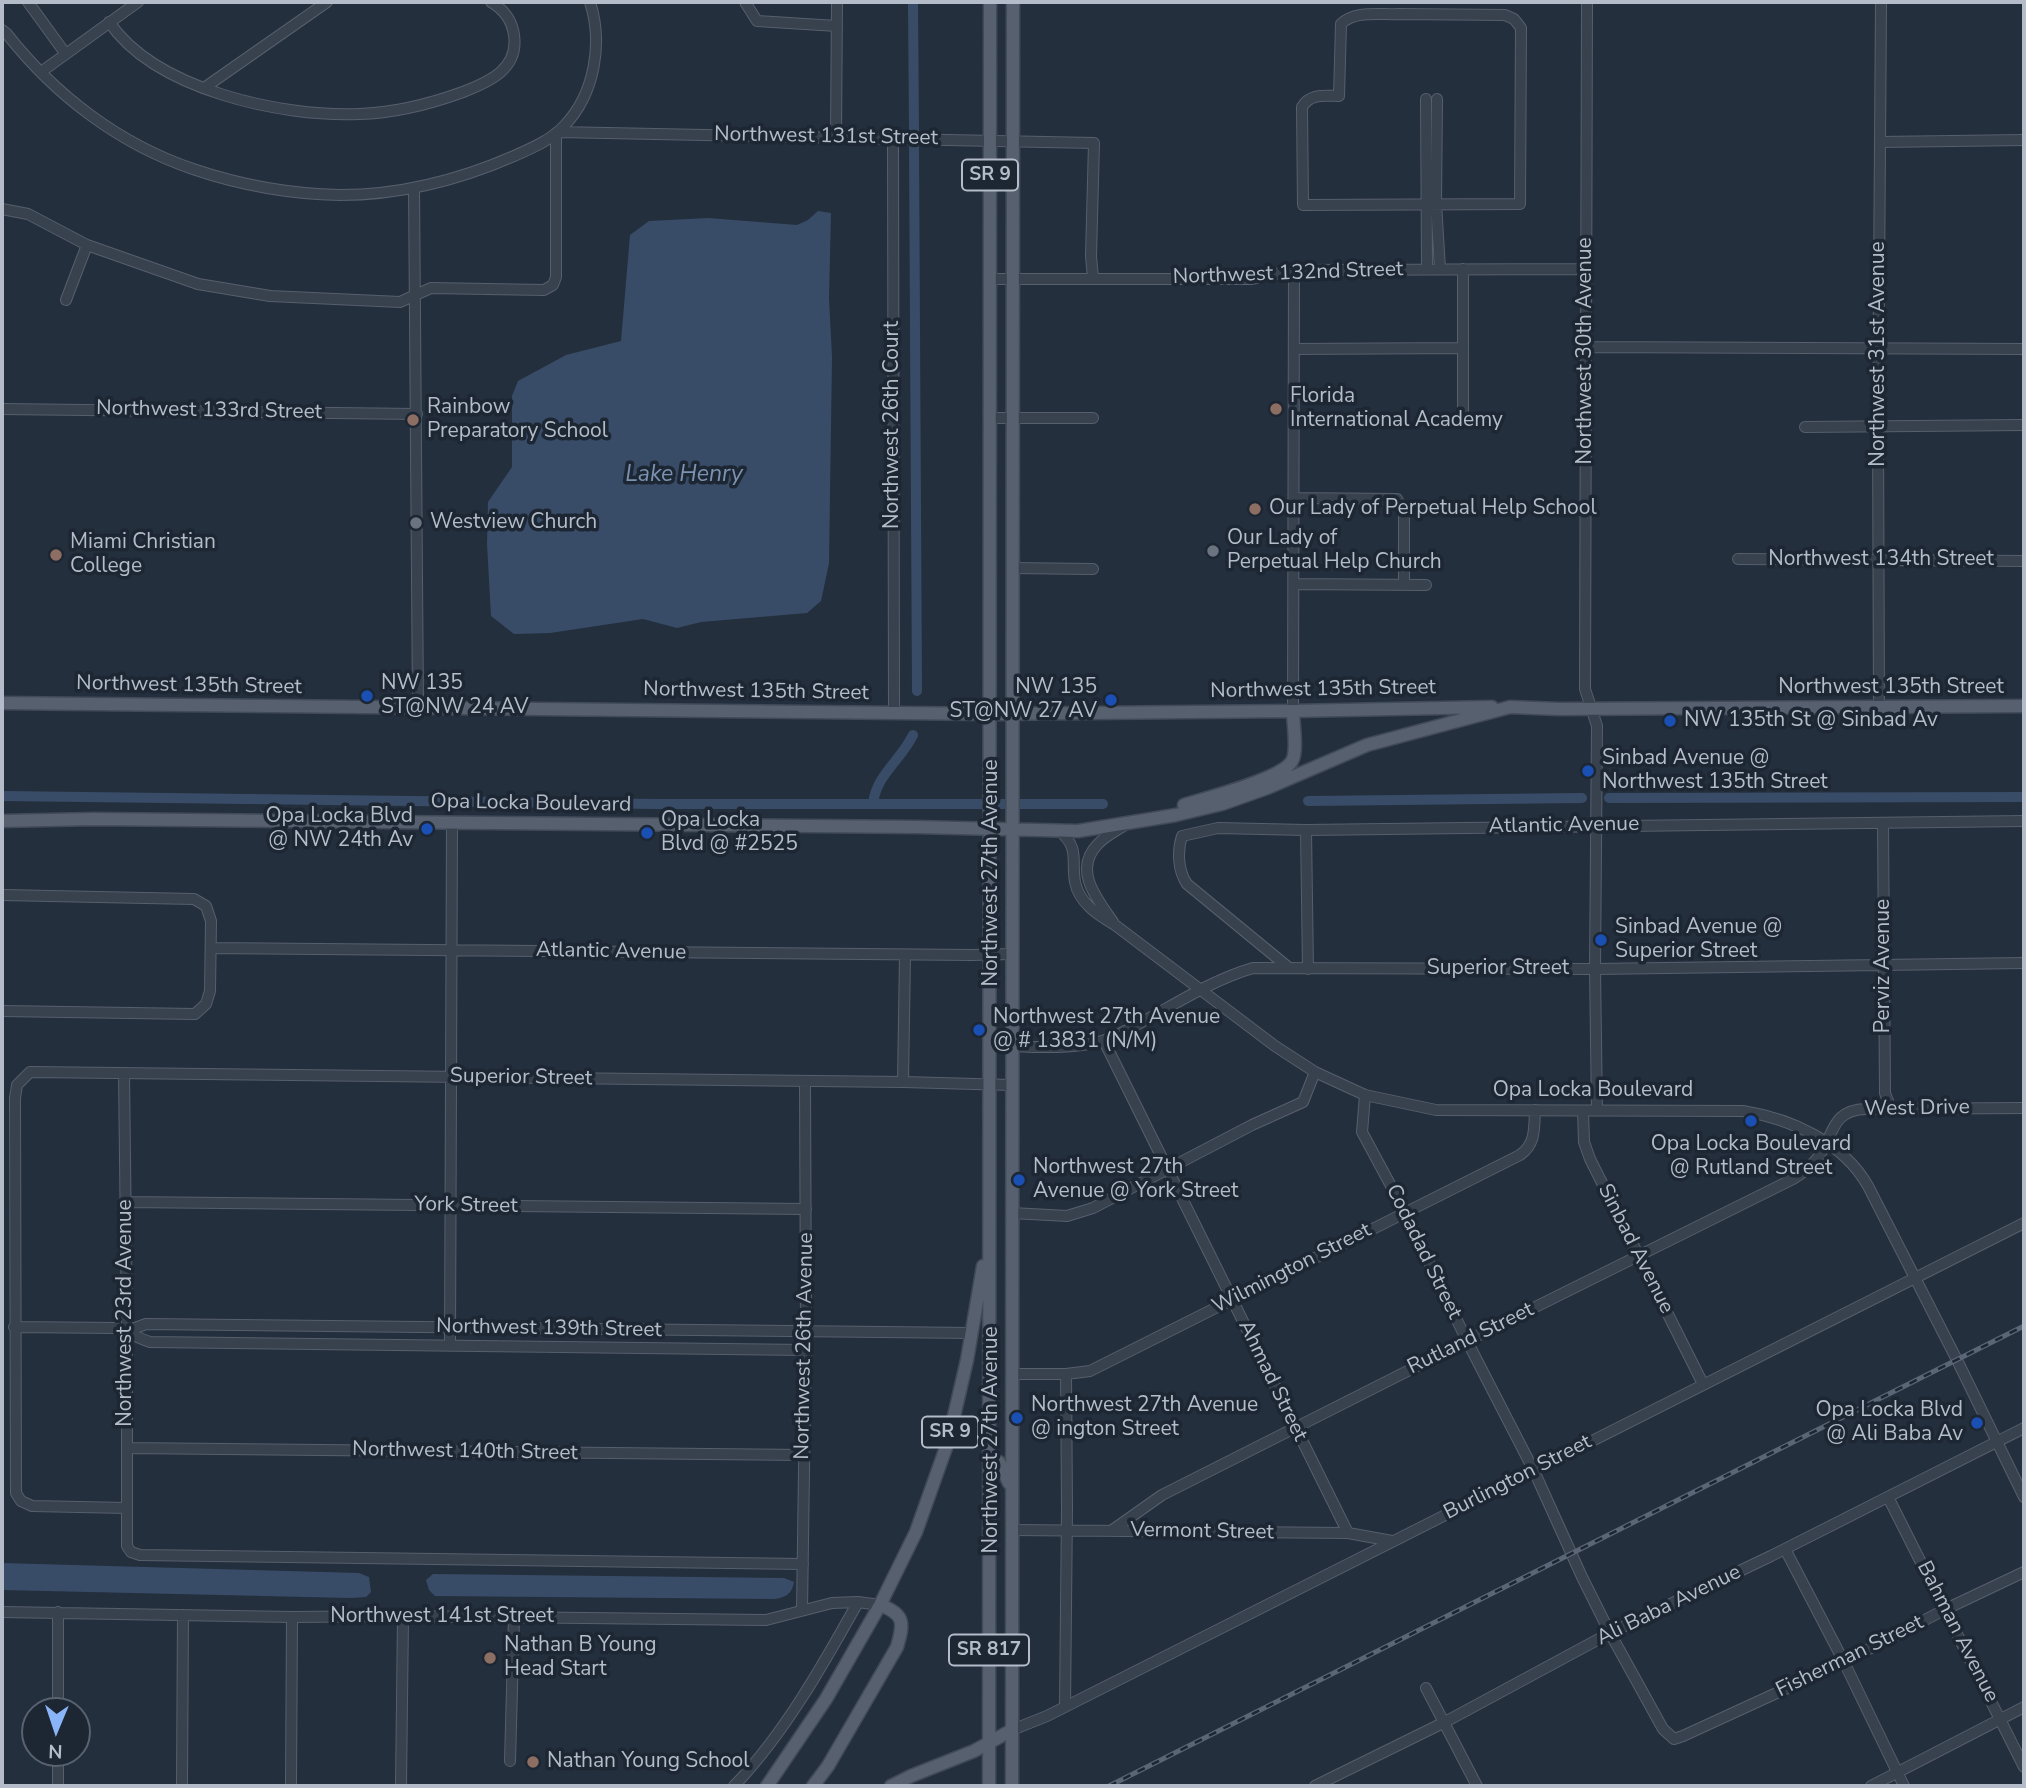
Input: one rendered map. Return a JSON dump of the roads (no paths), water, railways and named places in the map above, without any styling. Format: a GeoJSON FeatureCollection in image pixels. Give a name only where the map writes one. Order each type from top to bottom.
{"type":"FeatureCollection","features":[{"type":"Feature","properties":{"kind":"main road","name":"Northwest 27th Avenue"},"geometry":{"type":"LineString","coordinates":[[989,1786],[990,2]]}},
{"type":"Feature","properties":{"kind":"main road","name":"Northwest 27th Avenue"},"geometry":{"type":"LineString","coordinates":[[1012,1786],[1013,2]]}},
{"type":"Feature","properties":{"kind":"main road","name":"Northwest 135th Street"},"geometry":{"type":"LineString","coordinates":[[2,703],[989,713],[1510,707]]}},
{"type":"Feature","properties":{"kind":"main road","name":"Northwest 135th Street"},"geometry":{"type":"LineString","coordinates":[[1591,709],[2024,706]]}},
{"type":"Feature","properties":{"kind":"main road","name":"Opa Locka Boulevard"},"geometry":{"type":"LineString","coordinates":[[2,821],[94,819],[989,823],[1059,831],[1086,830],[1222,804],[1267,788],[1367,745],[1510,707],[1591,709]]}},
{"type":"Feature","properties":{"kind":"main road"},"geometry":{"type":"LineString","coordinates":[[1164,817],[1172,809],[1244,787],[1287,767],[1293,760],[1294,751],[1293,711]]}},
{"type":"Feature","properties":{"kind":"main road","name":"SR 9"},"geometry":{"type":"LineString","coordinates":[[767,1786],[826,1699],[880,1605],[916,1532],[948,1442],[973,1333],[982,1271],[989,1249]]}},
{"type":"Feature","properties":{"kind":"main road"},"geometry":{"type":"LineString","coordinates":[[989,1422],[1005,1446],[1012,1449]]}},
{"type":"Feature","properties":{"kind":"main road"},"geometry":{"type":"LineString","coordinates":[[989,1457],[999,1462],[1012,1490]]}},
{"type":"Feature","properties":{"kind":"main road"},"geometry":{"type":"LineString","coordinates":[[813,1786],[828,1766],[897,1647],[902,1628],[900,1618],[895,1610],[880,1605]]}},
{"type":"Feature","properties":{"kind":"main road"},"geometry":{"type":"LineString","coordinates":[[891,1786],[974,1751],[1012,1730]]}},
{"type":"Feature","properties":{"kind":"street"},"geometry":{"type":"LineString","coordinates":[[28,2],[65,53]]}},
{"type":"Feature","properties":{"kind":"street"},"geometry":{"type":"LineString","coordinates":[[41,72],[138,2]]}},
{"type":"Feature","properties":{"kind":"street"},"geometry":{"type":"LineString","coordinates":[[204,88],[327,2]]}},
{"type":"Feature","properties":{"kind":"street"},"geometry":{"type":"LineString","coordinates":[[109,22],[121,38],[139,52],[173,74],[204,88],[249,102],[288,110],[320,114],[373,113],[436,101],[489,81],[503,71],[510,62],[514,47],[513,28],[507,16],[491,2]]}},
{"type":"Feature","properties":{"kind":"street"},"geometry":{"type":"LineString","coordinates":[[2,30],[74,103],[122,136],[162,158],[199,171],[269,188],[325,194],[361,194],[414,188],[456,178],[489,166],[557,133],[577,109],[592,73],[597,36],[590,2]]}},
{"type":"Feature","properties":{"kind":"street"},"geometry":{"type":"LineString","coordinates":[[745,2],[757,22],[837,26]]}},
{"type":"Feature","properties":{"kind":"street"},"geometry":{"type":"LineString","coordinates":[[836,136],[837,2]]}},
{"type":"Feature","properties":{"kind":"street","name":"Northwest 30th Avenue"},"geometry":{"type":"LineString","coordinates":[[1587,2],[1585,689],[1597,726],[1596,825]]}},
{"type":"Feature","properties":{"kind":"street","name":"Northwest 31st Avenue"},"geometry":{"type":"LineString","coordinates":[[1879,707],[1881,2]]}},
{"type":"Feature","properties":{"kind":"street"},"geometry":{"type":"LineString","coordinates":[[1354,15],[1505,15],[1514,19],[1521,28],[1520,204],[1431,204],[1303,205],[1303,107],[1306,100],[1312,97],[1339,96],[1341,24],[1354,15]]}},
{"type":"Feature","properties":{"kind":"street"},"geometry":{"type":"LineString","coordinates":[[1427,269],[1432,236],[1432,99]]}},
{"type":"Feature","properties":{"kind":"street"},"geometry":{"type":"LineString","coordinates":[[2,209],[28,214],[87,245],[198,284],[270,296],[400,302],[431,288],[544,290],[552,286],[556,274],[557,133]]}},
{"type":"Feature","properties":{"kind":"street","name":"Northwest 131st Street"},"geometry":{"type":"LineString","coordinates":[[557,133],[836,136],[1094,143],[1091,256],[1093,278]]}},
{"type":"Feature","properties":{"kind":"street","name":"Northwest 26th Court"},"geometry":{"type":"LineString","coordinates":[[892,138],[894,712]]}},
{"type":"Feature","properties":{"kind":"street"},"geometry":{"type":"LineString","coordinates":[[1880,142],[2024,140]]}},
{"type":"Feature","properties":{"kind":"street"},"geometry":{"type":"LineString","coordinates":[[414,188],[418,707]]}},
{"type":"Feature","properties":{"kind":"street"},"geometry":{"type":"LineString","coordinates":[[1432,236],[1440,269]]}},
{"type":"Feature","properties":{"kind":"street"},"geometry":{"type":"LineString","coordinates":[[66,300],[87,245]]}},
{"type":"Feature","properties":{"kind":"street"},"geometry":{"type":"LineString","coordinates":[[1462,269],[1462,416]]}},
{"type":"Feature","properties":{"kind":"street"},"geometry":{"type":"LineString","coordinates":[[1293,711],[1294,270]]}},
{"type":"Feature","properties":{"kind":"street","name":"Northwest 132nd Street"},"geometry":{"type":"LineString","coordinates":[[990,279],[1252,279],[1294,270],[1586,270]]}},
{"type":"Feature","properties":{"kind":"street"},"geometry":{"type":"LineString","coordinates":[[1587,347],[2024,349]]}},
{"type":"Feature","properties":{"kind":"street"},"geometry":{"type":"LineString","coordinates":[[1294,349],[1462,348]]}},
{"type":"Feature","properties":{"kind":"street","name":"Northwest 133rd Street"},"geometry":{"type":"LineString","coordinates":[[2,410],[417,414]]}},
{"type":"Feature","properties":{"kind":"street"},"geometry":{"type":"LineString","coordinates":[[990,418],[1093,418]]}},
{"type":"Feature","properties":{"kind":"street"},"geometry":{"type":"LineString","coordinates":[[1805,426],[2024,425]]}},
{"type":"Feature","properties":{"kind":"street"},"geometry":{"type":"LineString","coordinates":[[1294,498],[1397,499],[1404,512],[1404,584]]}},
{"type":"Feature","properties":{"kind":"street","name":"Northwest 134th Street"},"geometry":{"type":"LineString","coordinates":[[1738,559],[2024,561]]}},
{"type":"Feature","properties":{"kind":"street"},"geometry":{"type":"LineString","coordinates":[[1012,568],[1093,569]]}},
{"type":"Feature","properties":{"kind":"street"},"geometry":{"type":"LineString","coordinates":[[1294,584],[1426,585]]}},
{"type":"Feature","properties":{"kind":"street","name":"Atlantic Avenue"},"geometry":{"type":"LineString","coordinates":[[1288,967],[1187,884],[1180,873],[1182,836],[1218,828],[1306,830],[2024,821]]}},
{"type":"Feature","properties":{"kind":"street"},"geometry":{"type":"LineString","coordinates":[[450,1346],[452,822]]}},
{"type":"Feature","properties":{"kind":"street","name":"Perviz Avenue"},"geometry":{"type":"LineString","coordinates":[[1884,823],[1885,1093],[1891,1109]]}},
{"type":"Feature","properties":{"kind":"street"},"geometry":{"type":"LineString","coordinates":[[1115,925],[1089,884],[1087,865],[1096,845],[1125,824]]}},
{"type":"Feature","properties":{"kind":"street"},"geometry":{"type":"LineString","coordinates":[[1596,825],[1597,1111]]}},
{"type":"Feature","properties":{"kind":"street"},"geometry":{"type":"LineString","coordinates":[[1306,830],[1308,968]]}},
{"type":"Feature","properties":{"kind":"street","name":"Opa Locka Boulevard"},"geometry":{"type":"LineString","coordinates":[[1059,831],[1071,843],[1075,882],[1080,894],[1097,914],[1275,1046],[1315,1072],[1365,1095],[1436,1110],[1743,1111],[1791,1123],[1826,1143],[1847,1158],[1864,1179],[2024,1497]]}},
{"type":"Feature","properties":{"kind":"street"},"geometry":{"type":"LineString","coordinates":[[2,895],[194,899],[206,906],[211,921],[210,991],[206,1004],[195,1014],[2,1011]]}},
{"type":"Feature","properties":{"kind":"street","name":"Atlantic Avenue"},"geometry":{"type":"LineString","coordinates":[[211,948],[719,954],[1011,954]]}},
{"type":"Feature","properties":{"kind":"street"},"geometry":{"type":"LineString","coordinates":[[902,1082],[905,955]]}},
{"type":"Feature","properties":{"kind":"street","name":"Superior Street"},"geometry":{"type":"LineString","coordinates":[[989,1045],[1066,1046],[1104,1041],[1200,991],[1253,968],[1595,968],[2024,963]]}},
{"type":"Feature","properties":{"kind":"street","name":"Ahmad Street"},"geometry":{"type":"LineString","coordinates":[[1104,1041],[1348,1533]]}},
{"type":"Feature","properties":{"kind":"street","name":"Superior Street"},"geometry":{"type":"LineString","coordinates":[[14,1327],[15,1098],[17,1085],[30,1072],[1011,1085]]}},
{"type":"Feature","properties":{"kind":"street"},"geometry":{"type":"LineString","coordinates":[[1012,1213],[1059,1216],[1083,1212],[1252,1125],[1303,1102],[1315,1072]]}},
{"type":"Feature","properties":{"kind":"street","name":"Northwest 23rd Avenue"},"geometry":{"type":"LineString","coordinates":[[124,1073],[127,1546],[131,1552],[140,1555],[803,1564]]}},
{"type":"Feature","properties":{"kind":"street","name":"Northwest 26th Avenue"},"geometry":{"type":"LineString","coordinates":[[802,1610],[806,1350],[805,1081]]}},
{"type":"Feature","properties":{"kind":"street","name":"Codadad Street"},"geometry":{"type":"LineString","coordinates":[[1365,1095],[1362,1132],[1405,1212],[1534,1471],[1610,1633],[1662,1729],[1674,1739]]}},
{"type":"Feature","properties":{"kind":"street","name":"West Drive"},"geometry":{"type":"LineString","coordinates":[[1826,1143],[1838,1120],[1849,1111],[2024,1108]]}},
{"type":"Feature","properties":{"kind":"street","name":"Wilmington Street"},"geometry":{"type":"LineString","coordinates":[[1011,1374],[1090,1371],[1233,1299],[1524,1152],[1533,1139],[1535,1110]]}},
{"type":"Feature","properties":{"kind":"street","name":"Sinbad Avenue"},"geometry":{"type":"LineString","coordinates":[[1583,1111],[1584,1142],[1588,1154],[1703,1384]]}},
{"type":"Feature","properties":{"kind":"street","name":"Rutland Street"},"geometry":{"type":"LineString","coordinates":[[1111,1531],[1162,1495],[1793,1179],[1817,1160],[1826,1143]]}},
{"type":"Feature","properties":{"kind":"street","name":"York Street"},"geometry":{"type":"LineString","coordinates":[[126,1202],[806,1209]]}},
{"type":"Feature","properties":{"kind":"street","name":"Burlington Street"},"geometry":{"type":"LineString","coordinates":[[1012,1730],[1065,1707],[2024,1223]]}},
{"type":"Feature","properties":{"kind":"street","name":"Northwest 139th Street"},"geometry":{"type":"LineString","coordinates":[[127,1331],[146,1324],[973,1333]]}},
{"type":"Feature","properties":{"kind":"street"},"geometry":{"type":"LineString","coordinates":[[14,1327],[16,1493],[21,1501],[32,1506],[127,1508]]}},
{"type":"Feature","properties":{"kind":"street","name":"Northwest 139th Street"},"geometry":{"type":"LineString","coordinates":[[14,1327],[115,1328],[150,1342],[806,1350]]}},
{"type":"Feature","properties":{"kind":"street"},"geometry":{"type":"LineString","coordinates":[[617,1348],[618,1329]]}},
{"type":"Feature","properties":{"kind":"street"},"geometry":{"type":"LineString","coordinates":[[1065,1707],[1066,1374]]}},
{"type":"Feature","properties":{"kind":"street","name":"Ali Baba Avenue"},"geometry":{"type":"LineString","coordinates":[[1315,1786],[1445,1723],[1610,1633],[1785,1549],[2024,1428]]}},
{"type":"Feature","properties":{"kind":"street","name":"Northwest 140th Street"},"geometry":{"type":"LineString","coordinates":[[127,1448],[804,1455]]}},
{"type":"Feature","properties":{"kind":"street","name":"Bahman Avenue"},"geometry":{"type":"LineString","coordinates":[[1888,1497],[2024,1767]]}},
{"type":"Feature","properties":{"kind":"street","name":"Vermont Street"},"geometry":{"type":"LineString","coordinates":[[1012,1530],[1348,1533],[1392,1541]]}},
{"type":"Feature","properties":{"kind":"street"},"geometry":{"type":"LineString","coordinates":[[1785,1549],[1904,1786]]}},
{"type":"Feature","properties":{"kind":"street","name":"Fisherman Street"},"geometry":{"type":"LineString","coordinates":[[1674,1739],[1844,1662],[2024,1572]]}},
{"type":"Feature","properties":{"kind":"street"},"geometry":{"type":"LineString","coordinates":[[734,1786],[754,1766],[822,1667],[858,1602]]}},
{"type":"Feature","properties":{"kind":"street","name":"Northwest 141st Street"},"geometry":{"type":"LineString","coordinates":[[2,1612],[766,1620],[832,1603],[880,1605]]}},
{"type":"Feature","properties":{"kind":"street"},"geometry":{"type":"LineString","coordinates":[[58,1612],[58,1697]]}},
{"type":"Feature","properties":{"kind":"street"},"geometry":{"type":"LineString","coordinates":[[182,1786],[183,1615]]}},
{"type":"Feature","properties":{"kind":"street"},"geometry":{"type":"LineString","coordinates":[[401,1786],[403,1616]]}},
{"type":"Feature","properties":{"kind":"street"},"geometry":{"type":"LineString","coordinates":[[291,1786],[292,1617]]}},
{"type":"Feature","properties":{"kind":"street"},"geometry":{"type":"LineString","coordinates":[[510,1761],[514,1617]]}},
{"type":"Feature","properties":{"kind":"street"},"geometry":{"type":"LineString","coordinates":[[1426,1689],[1477,1786]]}},
{"type":"Feature","properties":{"kind":"street"},"geometry":{"type":"LineString","coordinates":[[1871,1786],[2024,1707]]}},
{"type":"Feature","properties":{"kind":"street"},"geometry":{"type":"LineString","coordinates":[[58,1767],[58,1786]]}},
{"type":"Feature","properties":{"kind":"water","name":"Lake Henry"},"geometry":{"type":"Polygon","coordinates":[[[818,211],[831,213],[829,563],[821,601],[807,613],[701,622],[677,628],[643,619],[550,633],[514,634],[491,616],[487,544],[488,502],[512,467],[512,396],[518,381],[566,355],[621,341],[630,235],[649,221],[708,218],[797,225],[818,211]]]}},
{"type":"Feature","properties":{"kind":"water"},"geometry":{"type":"Polygon","coordinates":[[[2,1563],[359,1573],[369,1577],[371,1592],[366,1597],[351,1598],[2,1590],[2,1563]]]}},
{"type":"Feature","properties":{"kind":"water"},"geometry":{"type":"Polygon","coordinates":[[[433,1574],[784,1578],[794,1582],[788,1594],[775,1599],[435,1596],[429,1590],[426,1580],[433,1574]]]}},
{"type":"Feature","properties":{"kind":"waterway"},"geometry":{"type":"LineString","coordinates":[[913,2],[914,131]]}},
{"type":"Feature","properties":{"kind":"waterway"},"geometry":{"type":"LineString","coordinates":[[914,147],[917,691]]}},
{"type":"Feature","properties":{"kind":"waterway"},"geometry":{"type":"LineString","coordinates":[[873,803],[884,775],[913,735]]}},
{"type":"Feature","properties":{"kind":"waterway"},"geometry":{"type":"LineString","coordinates":[[2,796],[657,804],[1103,804]]}},
{"type":"Feature","properties":{"kind":"waterway"},"geometry":{"type":"LineString","coordinates":[[1609,798],[2024,797]]}},
{"type":"Feature","properties":{"kind":"waterway"},"geometry":{"type":"LineString","coordinates":[[1308,801],[1582,798]]}},
{"type":"Feature","properties":{"kind":"railway"},"geometry":{"type":"LineString","coordinates":[[1109,1786],[2024,1326]]}},
{"type":"Feature","properties":{"kind":"place","name":"Florida International Academy"},"geometry":{"type":"Point","coordinates":[1276,409]}},
{"type":"Feature","properties":{"kind":"place","name":"Rainbow Preparatory School"},"geometry":{"type":"Point","coordinates":[413,420]}},
{"type":"Feature","properties":{"kind":"place","name":"Our Lady of Perpetual Help School"},"geometry":{"type":"Point","coordinates":[1255,509]}},
{"type":"Feature","properties":{"kind":"place","name":"Westview Church"},"geometry":{"type":"Point","coordinates":[416,523]}},
{"type":"Feature","properties":{"kind":"place","name":"Our Lady of Perpetual Help Church"},"geometry":{"type":"Point","coordinates":[1213,551]}},
{"type":"Feature","properties":{"kind":"place","name":"Miami Christian College"},"geometry":{"type":"Point","coordinates":[56,555]}},
{"type":"Feature","properties":{"kind":"place","name":"NW 135 ST@NW 24 AV"},"geometry":{"type":"Point","coordinates":[367,696]}},
{"type":"Feature","properties":{"kind":"place","name":"NW 135 ST@NW 27 AV"},"geometry":{"type":"Point","coordinates":[1111,700]}},
{"type":"Feature","properties":{"kind":"place","name":"NW 135th St @ Sinbad Av"},"geometry":{"type":"Point","coordinates":[1670,721]}},
{"type":"Feature","properties":{"kind":"place","name":"Sinbad Avenue @ Northwest 135th Street"},"geometry":{"type":"Point","coordinates":[1588,771]}},
{"type":"Feature","properties":{"kind":"place","name":"Opa Locka Blvd @ NW 24th Av"},"geometry":{"type":"Point","coordinates":[427,829]}},
{"type":"Feature","properties":{"kind":"place","name":"Opa Locka Blvd @ #2525"},"geometry":{"type":"Point","coordinates":[647,833]}},
{"type":"Feature","properties":{"kind":"place","name":"Sinbad Avenue @ Superior Street"},"geometry":{"type":"Point","coordinates":[1601,940]}},
{"type":"Feature","properties":{"kind":"place","name":"Northwest 27th Avenue @ # 13831 (N/M)"},"geometry":{"type":"Point","coordinates":[979,1030]}},
{"type":"Feature","properties":{"kind":"place","name":"Opa Locka Boulevard @ Rutland Street"},"geometry":{"type":"Point","coordinates":[1751,1121]}},
{"type":"Feature","properties":{"kind":"place","name":"Northwest 27th Avenue @ York Street"},"geometry":{"type":"Point","coordinates":[1019,1180]}},
{"type":"Feature","properties":{"kind":"place","name":"Northwest 27th Avenue @ ington Street"},"geometry":{"type":"Point","coordinates":[1017,1418]}},
{"type":"Feature","properties":{"kind":"place","name":"Opa Locka Blvd @ Ali Baba Av"},"geometry":{"type":"Point","coordinates":[1977,1423]}},
{"type":"Feature","properties":{"kind":"place","name":"Nathan B Young Head Start"},"geometry":{"type":"Point","coordinates":[490,1658]}},
{"type":"Feature","properties":{"kind":"place","name":"Nathan Young School"},"geometry":{"type":"Point","coordinates":[533,1762]}}]}
